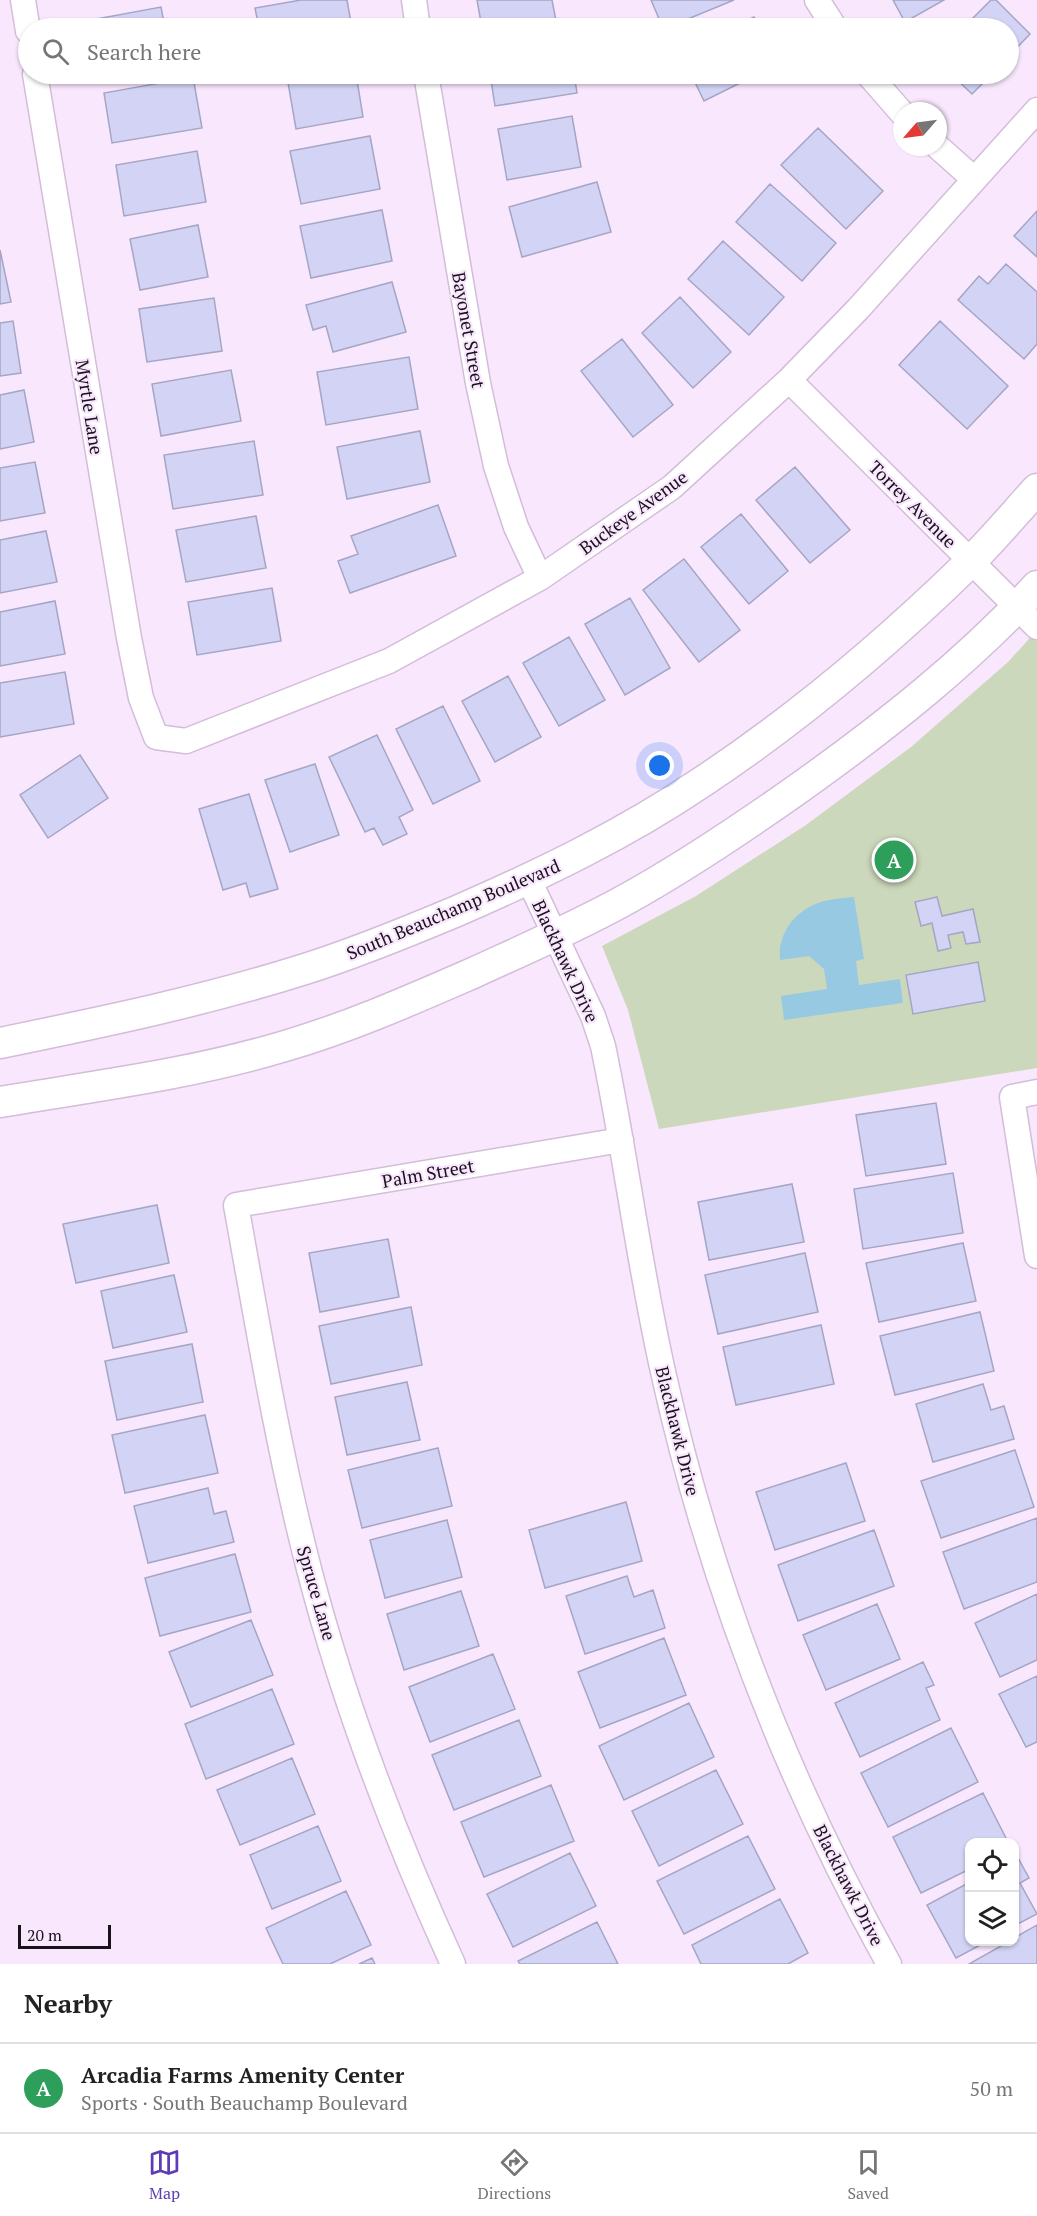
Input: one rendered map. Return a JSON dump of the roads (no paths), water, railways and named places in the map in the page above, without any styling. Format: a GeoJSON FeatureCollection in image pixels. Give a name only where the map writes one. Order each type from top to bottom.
{"type":"FeatureCollection","features":[{"type":"Feature","properties":{"kind":"street"},"geometry":{"type":"LineString","coordinates":[[23,0],[26,18]]}},
{"type":"Feature","properties":{"kind":"street"},"geometry":{"type":"LineString","coordinates":[[414,0],[417,18]]}},
{"type":"Feature","properties":{"kind":"street"},"geometry":{"type":"LineString","coordinates":[[817,0],[829,18]]}},
{"type":"Feature","properties":{"kind":"street","name":"Myrtle Lane"},"geometry":{"type":"LineString","coordinates":[[37,84],[129,639],[141,698],[156,737]]}},
{"type":"Feature","properties":{"kind":"street","name":"Bayonet Street"},"geometry":{"type":"LineString","coordinates":[[428,84],[496,466],[516,526],[540,578]]}},
{"type":"Feature","properties":{"kind":"street"},"geometry":{"type":"LineString","coordinates":[[877,84],[893,103]]}},
{"type":"Feature","properties":{"kind":"street","name":"Buckeye Avenue"},"geometry":{"type":"LineString","coordinates":[[156,737],[186,741],[389,661],[540,578],[672,487],[789,380],[858,309],[1037,110]]}},
{"type":"Feature","properties":{"kind":"street"},"geometry":{"type":"LineString","coordinates":[[947,155],[974,179]]}},
{"type":"Feature","properties":{"kind":"street","name":"Torrey Avenue"},"geometry":{"type":"LineString","coordinates":[[789,380],[1027,618]]}},
{"type":"Feature","properties":{"kind":"street","name":"South Beauchamp Boulevard"},"geometry":{"type":"LineString","coordinates":[[0,1043],[124,1018],[206,998],[307,968],[423,925],[529,880],[620,833],[740,756],[859,663],[919,611],[970,562],[1037,489]]}},
{"type":"Feature","properties":{"kind":"street"},"geometry":{"type":"LineString","coordinates":[[0,1102],[190,1070],[287,1046],[382,1012],[556,935],[657,882],[759,817],[875,733],[982,642],[1027,618],[1037,586]]}},
{"type":"Feature","properties":{"kind":"street","name":"Blackhawk Drive"},"geometry":{"type":"LineString","coordinates":[[529,880],[593,1016],[600,1036],[621,1140],[657,1349],[689,1478],[718,1578],[755,1680],[797,1779],[840,1872],[889,1964]]}},
{"type":"Feature","properties":{"kind":"street"},"geometry":{"type":"LineString","coordinates":[[1037,1092],[1012,1097],[1037,1256]]}},
{"type":"Feature","properties":{"kind":"street","name":"Palm Street"},"geometry":{"type":"LineString","coordinates":[[236,1205],[621,1140]]}},
{"type":"Feature","properties":{"kind":"street","name":"Spruce Lane"},"geometry":{"type":"LineString","coordinates":[[236,1205],[282,1457],[309,1571],[369,1760],[392,1821],[453,1964]]}},
{"type":"Feature","properties":{"kind":"water"},"geometry":{"type":"Polygon","coordinates":[[[854,897],[864,959],[856,961],[859,985],[900,979],[903,1003],[784,1020],[781,996],[827,989],[824,969],[809,956],[780,960],[781,941],[785,932],[796,917],[812,906],[829,900],[854,897]]]}},
{"type":"Feature","properties":{"kind":"place","name":"Arcadia Farms Amenity Center"},"geometry":{"type":"Point","coordinates":[894,860]}}]}
